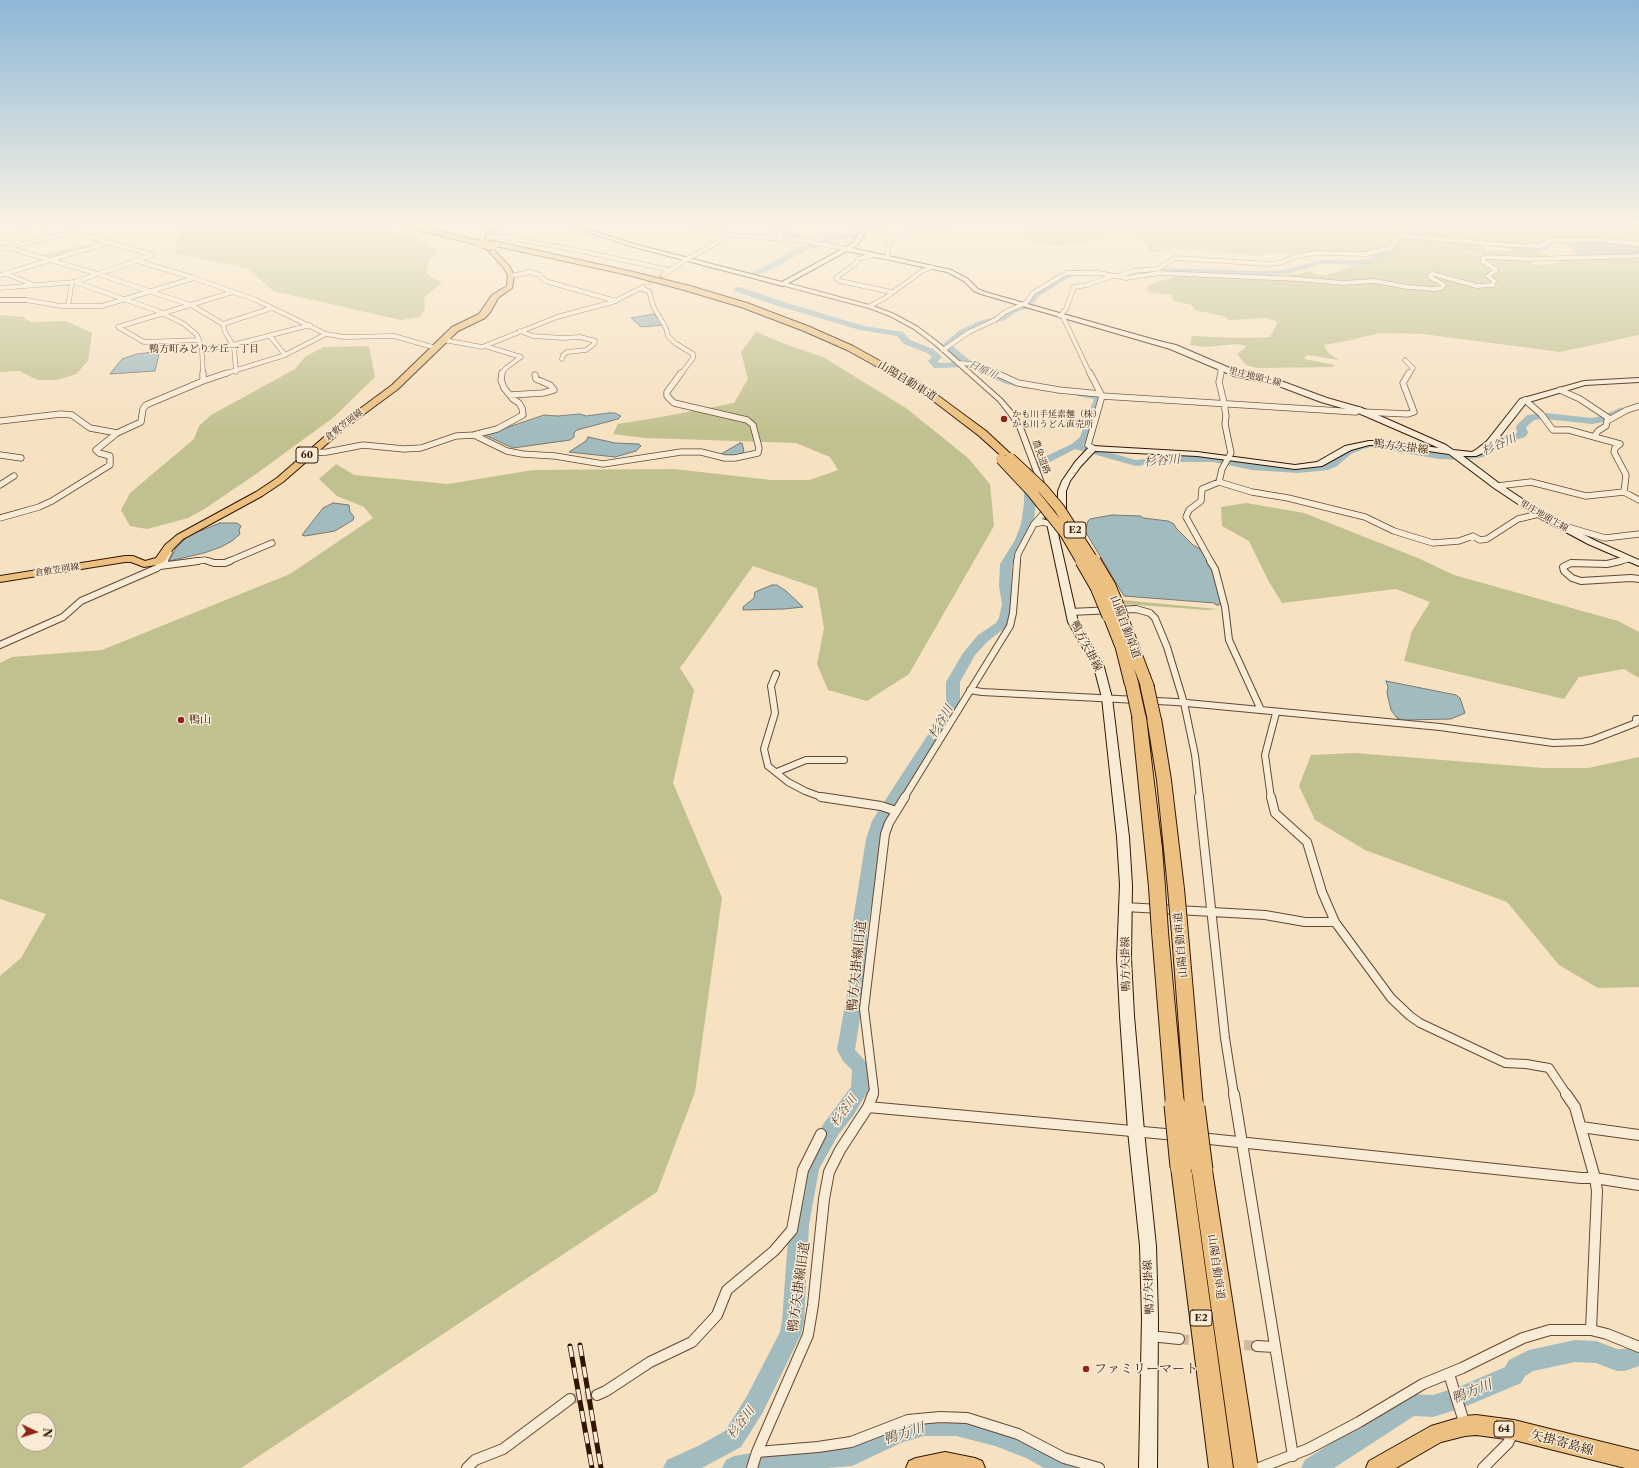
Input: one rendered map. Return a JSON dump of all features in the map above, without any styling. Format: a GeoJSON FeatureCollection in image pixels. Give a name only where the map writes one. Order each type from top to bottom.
{"type":"FeatureCollection","features":[{"type":"Feature","properties":{"kind":"highway","name":"山陽自動車道"},"geometry":{"type":"LineString","coordinates":[[694,294],[738,307],[801,332],[862,360],[913,390],[957,421],[1005,459],[1065,533],[1115,615],[1147,686],[1164,780],[1176,889],[1194,1107],[1192,1168],[1221,1468]]}},
{"type":"Feature","properties":{"kind":"highway","name":"山陽自動車道"},"geometry":{"type":"LineString","coordinates":[[1115,615],[1139,717],[1154,848],[1175,1105],[1192,1168],[1250,1468]]}},
{"type":"Feature","properties":{"kind":"main road","name":"倉敷笠岡線"},"geometry":{"type":"LineString","coordinates":[[0,578],[125,559],[133,559],[144,564],[160,560],[169,547],[180,536],[259,494],[280,480],[341,427],[395,386],[455,329],[482,316],[488,311],[495,297],[500,294]]}},
{"type":"Feature","properties":{"kind":"main road","name":"里庄地頭上線"},"geometry":{"type":"LineString","coordinates":[[985,294],[1062,317],[1163,343],[1237,374],[1278,383],[1324,400],[1361,411],[1430,440],[1458,456],[1497,486],[1539,514],[1628,559],[1639,563]]}},
{"type":"Feature","properties":{"kind":"main road","name":"鴨方矢掛線"},"geometry":{"type":"LineString","coordinates":[[1090,450],[1182,453],[1277,466],[1310,466],[1324,462],[1342,450],[1354,445],[1375,442],[1458,456],[1473,454],[1480,451],[1496,437],[1512,413],[1525,400],[1596,382],[1639,380]]}},
{"type":"Feature","properties":{"kind":"main road"},"geometry":{"type":"LineString","coordinates":[[1051,519],[1062,509],[1062,488],[1066,480],[1090,450]]}},
{"type":"Feature","properties":{"kind":"main road"},"geometry":{"type":"LineString","coordinates":[[1041,486],[1053,490],[1062,488]]}},
{"type":"Feature","properties":{"kind":"main road","name":"鴨方矢掛線"},"geometry":{"type":"LineString","coordinates":[[1051,519],[1073,622],[1099,667],[1107,698],[1123,837],[1126,885],[1125,972],[1136,1131],[1148,1246],[1150,1336],[1148,1468]]}},
{"type":"Feature","properties":{"kind":"main road","name":"矢掛寄島線"},"geometry":{"type":"LineString","coordinates":[[1376,1468],[1438,1433],[1465,1426],[1476,1425],[1514,1430],[1639,1461]]}},
{"type":"Feature","properties":{"kind":"main road"},"geometry":{"type":"LineString","coordinates":[[916,1468],[945,1462],[976,1468]]}},
{"type":"Feature","properties":{"kind":"street"},"geometry":{"type":"LineString","coordinates":[[68,306],[71,294]]}},
{"type":"Feature","properties":{"kind":"street"},"geometry":{"type":"LineString","coordinates":[[109,294],[163,313],[184,324],[197,335],[200,340],[202,350],[203,381]]}},
{"type":"Feature","properties":{"kind":"street"},"geometry":{"type":"LineString","coordinates":[[0,300],[26,300],[68,306],[102,306],[144,294]]}},
{"type":"Feature","properties":{"kind":"street"},"geometry":{"type":"LineString","coordinates":[[160,294],[191,305],[223,324],[225,332],[233,345],[236,372]]}},
{"type":"Feature","properties":{"kind":"street"},"geometry":{"type":"LineString","coordinates":[[200,340],[144,342],[118,327],[228,294]]}},
{"type":"Feature","properties":{"kind":"street"},"geometry":{"type":"LineString","coordinates":[[237,294],[256,300],[326,334],[344,337],[394,336],[436,348]]}},
{"type":"Feature","properties":{"kind":"street"},"geometry":{"type":"LineString","coordinates":[[588,294],[616,301]]}},
{"type":"Feature","properties":{"kind":"street"},"geometry":{"type":"LineString","coordinates":[[444,340],[478,347],[485,346],[557,317],[616,301],[631,294]]}},
{"type":"Feature","properties":{"kind":"street"},"geometry":{"type":"LineString","coordinates":[[474,435],[507,451],[522,454],[555,456],[603,464],[681,452],[701,452],[724,458],[735,458],[758,453],[759,448],[753,425],[747,420],[674,403],[667,396],[667,392],[693,358],[693,354],[675,343],[668,336],[666,328],[653,306],[650,294]]}},
{"type":"Feature","properties":{"kind":"street","name":"農免道路"},"geometry":{"type":"LineString","coordinates":[[821,294],[870,306],[892,315],[916,328],[946,349],[960,364],[1000,400],[1012,414],[1020,427],[1038,475],[1051,519]]}},
{"type":"Feature","properties":{"kind":"street"},"geometry":{"type":"LineString","coordinates":[[870,306],[885,298],[889,294]]}},
{"type":"Feature","properties":{"kind":"street"},"geometry":{"type":"LineString","coordinates":[[946,349],[969,332],[995,319],[1005,312],[1024,306],[1033,294]]}},
{"type":"Feature","properties":{"kind":"street"},"geometry":{"type":"LineString","coordinates":[[1072,294],[1062,317],[1101,395],[1102,400],[1088,445],[1090,450]]}},
{"type":"Feature","properties":{"kind":"street"},"geometry":{"type":"LineString","coordinates":[[223,324],[272,308]]}},
{"type":"Feature","properties":{"kind":"street"},"geometry":{"type":"LineString","coordinates":[[202,350],[233,345],[310,325]]}},
{"type":"Feature","properties":{"kind":"street"},"geometry":{"type":"LineString","coordinates":[[520,331],[533,336],[563,338],[580,337],[595,341],[594,344],[586,350],[567,352],[563,355],[562,359]]}},
{"type":"Feature","properties":{"kind":"street"},"geometry":{"type":"LineString","coordinates":[[0,518],[39,507],[103,471],[110,465],[110,456],[99,453],[96,450],[117,433],[141,422],[143,409],[146,405],[203,381],[236,372],[285,355],[326,334]]}},
{"type":"Feature","properties":{"kind":"street"},"geometry":{"type":"LineString","coordinates":[[270,336],[285,355]]}},
{"type":"Feature","properties":{"kind":"street"},"geometry":{"type":"LineString","coordinates":[[310,453],[327,452],[363,445],[414,449],[421,448],[456,436],[474,435],[497,429],[523,415],[522,408],[510,395],[500,380],[501,374],[506,368],[521,357],[485,346]]}},
{"type":"Feature","properties":{"kind":"street"},"geometry":{"type":"LineString","coordinates":[[960,364],[968,363],[988,369],[1018,383],[1074,392],[1356,412],[1408,414],[1414,412],[1403,383],[1413,368],[1405,360]]}},
{"type":"Feature","properties":{"kind":"street"},"geometry":{"type":"LineString","coordinates":[[1219,482],[1222,469],[1228,460],[1230,451],[1225,424],[1226,416],[1224,403],[1219,382],[1222,377],[1220,368]]}},
{"type":"Feature","properties":{"kind":"street"},"geometry":{"type":"LineString","coordinates":[[510,395],[543,393],[554,390],[550,385],[536,379],[536,375]]}},
{"type":"Feature","properties":{"kind":"street"},"geometry":{"type":"LineString","coordinates":[[1560,390],[1580,400],[1608,418]]}},
{"type":"Feature","properties":{"kind":"street"},"geometry":{"type":"LineString","coordinates":[[1525,400],[1553,430],[1569,430],[1620,444],[1615,448],[1614,452],[1626,475],[1624,492]]}},
{"type":"Feature","properties":{"kind":"street"},"geometry":{"type":"LineString","coordinates":[[1608,418],[1639,406]]}},
{"type":"Feature","properties":{"kind":"street"},"geometry":{"type":"LineString","coordinates":[[0,421],[61,414],[72,415],[90,428],[117,433]]}},
{"type":"Feature","properties":{"kind":"street"},"geometry":{"type":"LineString","coordinates":[[1594,437],[1598,431],[1606,426],[1608,418]]}},
{"type":"Feature","properties":{"kind":"street"},"geometry":{"type":"LineString","coordinates":[[0,455],[20,458]]}},
{"type":"Feature","properties":{"kind":"street"},"geometry":{"type":"LineString","coordinates":[[0,485],[14,476]]}},
{"type":"Feature","properties":{"kind":"street"},"geometry":{"type":"LineString","coordinates":[[1261,710],[1230,640],[1225,606],[1216,569],[1194,534],[1186,517],[1189,510],[1201,500],[1202,489],[1219,482],[1252,492],[1288,498],[1365,517],[1394,531],[1433,543],[1459,540],[1473,536],[1480,540],[1487,539],[1518,519],[1539,514]]}},
{"type":"Feature","properties":{"kind":"street"},"geometry":{"type":"LineString","coordinates":[[1497,486],[1531,482],[1586,496],[1624,492],[1639,500]]}},
{"type":"Feature","properties":{"kind":"street","name":"鴨方矢掛線旧道"},"geometry":{"type":"LineString","coordinates":[[754,1459],[808,1335],[813,1306],[824,1199],[830,1172],[840,1150],[868,1107],[874,1091],[864,1009],[879,891],[883,844],[889,823],[894,810],[1010,626],[1013,613],[1018,554],[1034,524],[1042,515],[1051,519]]}},
{"type":"Feature","properties":{"kind":"street"},"geometry":{"type":"LineString","coordinates":[[1559,525],[1605,538],[1639,534]]}},
{"type":"Feature","properties":{"kind":"street"},"geometry":{"type":"LineString","coordinates":[[160,566],[163,564],[180,536]]}},
{"type":"Feature","properties":{"kind":"street"},"geometry":{"type":"LineString","coordinates":[[0,645],[63,616],[81,601],[160,566],[205,560],[214,563],[225,563],[272,543]]}},
{"type":"Feature","properties":{"kind":"street"},"geometry":{"type":"LineString","coordinates":[[1628,559],[1607,564],[1571,563],[1565,564],[1563,567],[1564,571],[1572,578],[1582,581],[1631,578],[1639,579]]}},
{"type":"Feature","properties":{"kind":"street"},"geometry":{"type":"LineString","coordinates":[[1070,612],[1136,609],[1150,613],[1155,618],[1167,647],[1184,703],[1195,755],[1225,1038],[1274,1347],[1293,1456]]}},
{"type":"Feature","properties":{"kind":"street"},"geometry":{"type":"LineString","coordinates":[[776,674],[771,686],[775,713],[764,749],[768,766],[788,782],[805,791],[824,798],[881,806],[894,810]]}},
{"type":"Feature","properties":{"kind":"street"},"geometry":{"type":"LineString","coordinates":[[970,690],[982,692],[1184,703],[1261,710],[1276,713],[1440,727],[1553,743],[1582,742],[1592,740],[1636,723],[1636,719],[1639,719]]}},
{"type":"Feature","properties":{"kind":"street"},"geometry":{"type":"LineString","coordinates":[[1276,713],[1265,755],[1275,813],[1307,842],[1322,892],[1335,922],[1391,998],[1410,1016],[1420,1023],[1505,1063],[1526,1064],[1549,1068],[1575,1107],[1595,1178],[1597,1191],[1591,1330]]}},
{"type":"Feature","properties":{"kind":"street"},"geometry":{"type":"LineString","coordinates":[[777,772],[806,760],[844,760]]}},
{"type":"Feature","properties":{"kind":"street"},"geometry":{"type":"LineString","coordinates":[[1125,907],[1265,916],[1305,922],[1335,922]]}},
{"type":"Feature","properties":{"kind":"street"},"geometry":{"type":"LineString","coordinates":[[868,1107],[1136,1131],[1581,1178],[1595,1178],[1639,1185]]}},
{"type":"Feature","properties":{"kind":"street"},"geometry":{"type":"LineString","coordinates":[[1581,1127],[1639,1135]]}},
{"type":"Feature","properties":{"kind":"street"},"geometry":{"type":"LineString","coordinates":[[597,1395],[606,1391],[650,1362],[692,1342],[717,1315],[728,1290],[774,1251],[792,1230],[803,1170],[821,1134]]}},
{"type":"Feature","properties":{"kind":"street"},"geometry":{"type":"LineString","coordinates":[[1250,1468],[1293,1456],[1359,1422],[1423,1384],[1450,1377],[1523,1338],[1550,1330],[1591,1330],[1607,1334],[1639,1347]]}},
{"type":"Feature","properties":{"kind":"street"},"geometry":{"type":"LineString","coordinates":[[1150,1336],[1179,1339]]}},
{"type":"Feature","properties":{"kind":"street"},"geometry":{"type":"LineString","coordinates":[[1257,1346],[1274,1347]]}},
{"type":"Feature","properties":{"kind":"street"},"geometry":{"type":"LineString","coordinates":[[1450,1377],[1465,1426]]}},
{"type":"Feature","properties":{"kind":"street"},"geometry":{"type":"LineString","coordinates":[[467,1468],[475,1460],[503,1449],[570,1398]]}},
{"type":"Feature","properties":{"kind":"street"},"geometry":{"type":"LineString","coordinates":[[754,1459],[851,1442],[908,1420],[940,1417],[967,1418],[996,1426],[1018,1434],[1064,1458],[1099,1468]]}},
{"type":"Feature","properties":{"kind":"street"},"geometry":{"type":"LineString","coordinates":[[1482,1468],[1508,1443],[1514,1430]]}},
{"type":"Feature","properties":{"kind":"green space"},"geometry":{"type":"Polygon","coordinates":[[[284,294],[429,294],[424,298],[425,308],[420,317],[401,320],[284,294]]]}},
{"type":"Feature","properties":{"kind":"green space"},"geometry":{"type":"Polygon","coordinates":[[[1158,294],[1639,294],[1639,335],[1560,352],[1423,334],[1380,333],[1324,345],[1328,353],[1339,360],[1307,355],[1304,359],[1335,365],[1333,367],[1257,368],[1246,365],[1237,354],[1247,346],[1236,344],[1206,347],[1190,345],[1192,336],[1240,338],[1270,337],[1278,322],[1267,318],[1229,320],[1224,316],[1194,310],[1192,305],[1173,301],[1172,295],[1158,294]]]}},
{"type":"Feature","properties":{"kind":"green space"},"geometry":{"type":"Polygon","coordinates":[[[0,315],[23,317],[31,322],[66,321],[92,333],[88,361],[76,374],[57,380],[38,380],[19,371],[0,372],[0,315]]]}},
{"type":"Feature","properties":{"kind":"green space"},"geometry":{"type":"Polygon","coordinates":[[[756,332],[823,357],[906,408],[968,458],[990,484],[994,526],[909,674],[867,701],[828,690],[817,664],[824,628],[817,588],[753,566],[680,668],[694,690],[673,783],[722,898],[695,1092],[657,1192],[241,1468],[0,1468],[0,976],[21,958],[46,914],[0,899],[0,663],[12,657],[102,650],[290,574],[373,518],[364,507],[337,496],[319,479],[336,464],[354,475],[448,484],[533,470],[674,469],[771,480],[810,480],[838,470],[830,457],[796,443],[645,438],[613,434],[618,424],[734,403],[748,379],[741,352],[756,332]]]}},
{"type":"Feature","properties":{"kind":"green space"},"geometry":{"type":"Polygon","coordinates":[[[369,346],[375,377],[334,417],[256,474],[203,510],[188,518],[147,529],[130,526],[121,510],[130,493],[194,439],[199,426],[211,415],[295,369],[305,357],[323,347],[369,346]]]}},
{"type":"Feature","properties":{"kind":"green space"},"geometry":{"type":"Polygon","coordinates":[[[1246,503],[1304,513],[1418,558],[1454,575],[1618,621],[1639,632],[1639,678],[1624,669],[1579,677],[1564,699],[1404,661],[1412,631],[1430,602],[1396,589],[1282,603],[1268,580],[1249,541],[1222,526],[1221,507],[1246,503]]]}},
{"type":"Feature","properties":{"kind":"green space"},"geometry":{"type":"Polygon","coordinates":[[[1123,600],[1218,609],[1207,610],[1125,604],[1123,600]]]}},
{"type":"Feature","properties":{"kind":"green space"},"geometry":{"type":"Polygon","coordinates":[[[1355,753],[1543,768],[1588,768],[1639,757],[1639,987],[1598,988],[1559,965],[1507,902],[1365,850],[1315,820],[1299,786],[1311,755],[1355,753]]]}},
{"type":"Feature","properties":{"kind":"water"},"geometry":{"type":"Polygon","coordinates":[[[654,314],[664,325],[641,327],[631,318],[654,314]]]}},
{"type":"Feature","properties":{"kind":"water"},"geometry":{"type":"Polygon","coordinates":[[[154,352],[159,354],[155,371],[110,374],[122,359],[137,354],[154,352]]]}},
{"type":"Feature","properties":{"kind":"water"},"geometry":{"type":"Polygon","coordinates":[[[615,413],[621,416],[618,419],[577,430],[574,433],[574,437],[570,440],[513,448],[485,435],[544,415],[558,416],[580,414],[586,416],[615,413]]]}},
{"type":"Feature","properties":{"kind":"water"},"geometry":{"type":"Polygon","coordinates":[[[588,437],[615,443],[639,444],[641,446],[636,451],[615,457],[569,452],[586,441],[588,437]]]}},
{"type":"Feature","properties":{"kind":"water"},"geometry":{"type":"Polygon","coordinates":[[[742,443],[744,451],[740,455],[727,457],[721,454],[742,443]]]}},
{"type":"Feature","properties":{"kind":"water"},"geometry":{"type":"Polygon","coordinates":[[[333,503],[349,505],[350,512],[354,517],[353,520],[335,531],[305,536],[302,535],[323,508],[333,503]]]}},
{"type":"Feature","properties":{"kind":"water"},"geometry":{"type":"Polygon","coordinates":[[[1112,515],[1141,516],[1143,518],[1168,521],[1174,524],[1176,528],[1193,545],[1200,549],[1207,560],[1214,574],[1221,601],[1219,605],[1216,605],[1215,603],[1124,596],[1085,531],[1090,519],[1112,515]]]}},
{"type":"Feature","properties":{"kind":"water"},"geometry":{"type":"Polygon","coordinates":[[[220,523],[237,523],[241,526],[239,530],[240,534],[232,541],[221,547],[204,553],[169,561],[176,548],[193,531],[200,531],[220,523]]]}},
{"type":"Feature","properties":{"kind":"water"},"geometry":{"type":"Polygon","coordinates":[[[772,585],[777,585],[786,591],[803,607],[743,610],[743,607],[754,598],[755,592],[772,585]]]}},
{"type":"Feature","properties":{"kind":"water"},"geometry":{"type":"Polygon","coordinates":[[[1386,681],[1456,695],[1460,698],[1465,713],[1451,719],[1403,720],[1397,718],[1391,710],[1386,681]]]}},
{"type":"Feature","properties":{"kind":"waterway"},"geometry":{"type":"LineString","coordinates":[[750,294],[863,328],[900,334],[907,342],[930,351],[937,357],[933,361],[937,366],[969,364]]}},
{"type":"Feature","properties":{"kind":"waterway","name":"日原川"},"geometry":{"type":"LineString","coordinates":[[969,364],[950,350],[946,345],[963,332],[982,323],[1002,318],[1013,310],[1026,306],[1037,294]]}},
{"type":"Feature","properties":{"kind":"waterway","name":"日原川"},"geometry":{"type":"LineString","coordinates":[[969,364],[1009,382],[1029,386]]}},
{"type":"Feature","properties":{"kind":"waterway","name":"日原川"},"geometry":{"type":"LineString","coordinates":[[1075,446],[1085,438],[1099,399],[1097,396],[1080,394]]}},
{"type":"Feature","properties":{"kind":"waterway","name":"杉谷川"},"geometry":{"type":"LineString","coordinates":[[1075,446],[1136,463],[1174,459],[1213,459],[1252,467],[1298,470],[1324,468],[1333,464],[1340,458],[1340,456],[1347,452],[1360,446],[1371,444],[1439,456],[1465,457],[1479,455],[1501,441],[1521,435],[1523,433],[1521,426],[1531,417],[1546,416],[1592,421],[1605,419],[1622,410]]}},
{"type":"Feature","properties":{"kind":"waterway","name":"杉谷川"},"geometry":{"type":"LineString","coordinates":[[675,1468],[706,1454],[733,1439],[755,1404],[790,1334],[793,1321],[799,1225],[809,1168],[831,1129],[860,1089],[861,1068],[849,1056],[846,1050],[860,965],[859,933],[874,839],[880,821],[891,802],[949,713],[953,701],[953,682],[969,653],[983,638],[1001,625],[1005,618],[1008,604],[1005,586],[1006,564],[1021,540],[1027,524],[1030,504],[1029,480],[1032,472],[1046,460],[1070,447],[1075,446]]}},
{"type":"Feature","properties":{"kind":"waterway","name":"鴨方川"},"geometry":{"type":"LineString","coordinates":[[1313,1468],[1411,1405],[1433,1406],[1462,1397],[1513,1375],[1517,1368],[1529,1361],[1575,1351],[1596,1352],[1617,1360],[1625,1360],[1639,1355]]}},
{"type":"Feature","properties":{"kind":"waterway","name":"鴨方川"},"geometry":{"type":"LineString","coordinates":[[734,1468],[776,1461],[852,1454],[901,1431],[924,1425],[956,1425],[995,1434],[1034,1450],[1068,1468]]}},
{"type":"Feature","properties":{"kind":"tunnel"},"geometry":{"type":"LineString","coordinates":[[1179,1339],[1201,1341]]}},
{"type":"Feature","properties":{"kind":"tunnel"},"geometry":{"type":"LineString","coordinates":[[1229,1344],[1257,1346]]}},
{"type":"Feature","properties":{"kind":"tunnel"},"geometry":{"type":"LineString","coordinates":[[570,1399],[597,1395]]}},
{"type":"Feature","properties":{"kind":"railway"},"geometry":{"type":"LineString","coordinates":[[580,1345],[601,1468]]}},
{"type":"Feature","properties":{"kind":"railway"},"geometry":{"type":"LineString","coordinates":[[570,1346],[592,1468]]}},
{"type":"Feature","properties":{"kind":"place","name":"かも川手延素麺（株） かも川うどん直売所"},"geometry":{"type":"Point","coordinates":[1004,419]}},
{"type":"Feature","properties":{"kind":"place","name":"鴨山"},"geometry":{"type":"Point","coordinates":[181,720]}},
{"type":"Feature","properties":{"kind":"place","name":"ファミリーマート"},"geometry":{"type":"Point","coordinates":[1086,1369]}},
{"type":"Feature","properties":{"kind":"district","name":"鴨方町みどりケ丘一丁目"},"geometry":{"type":"Point","coordinates":[204,349]}}]}
